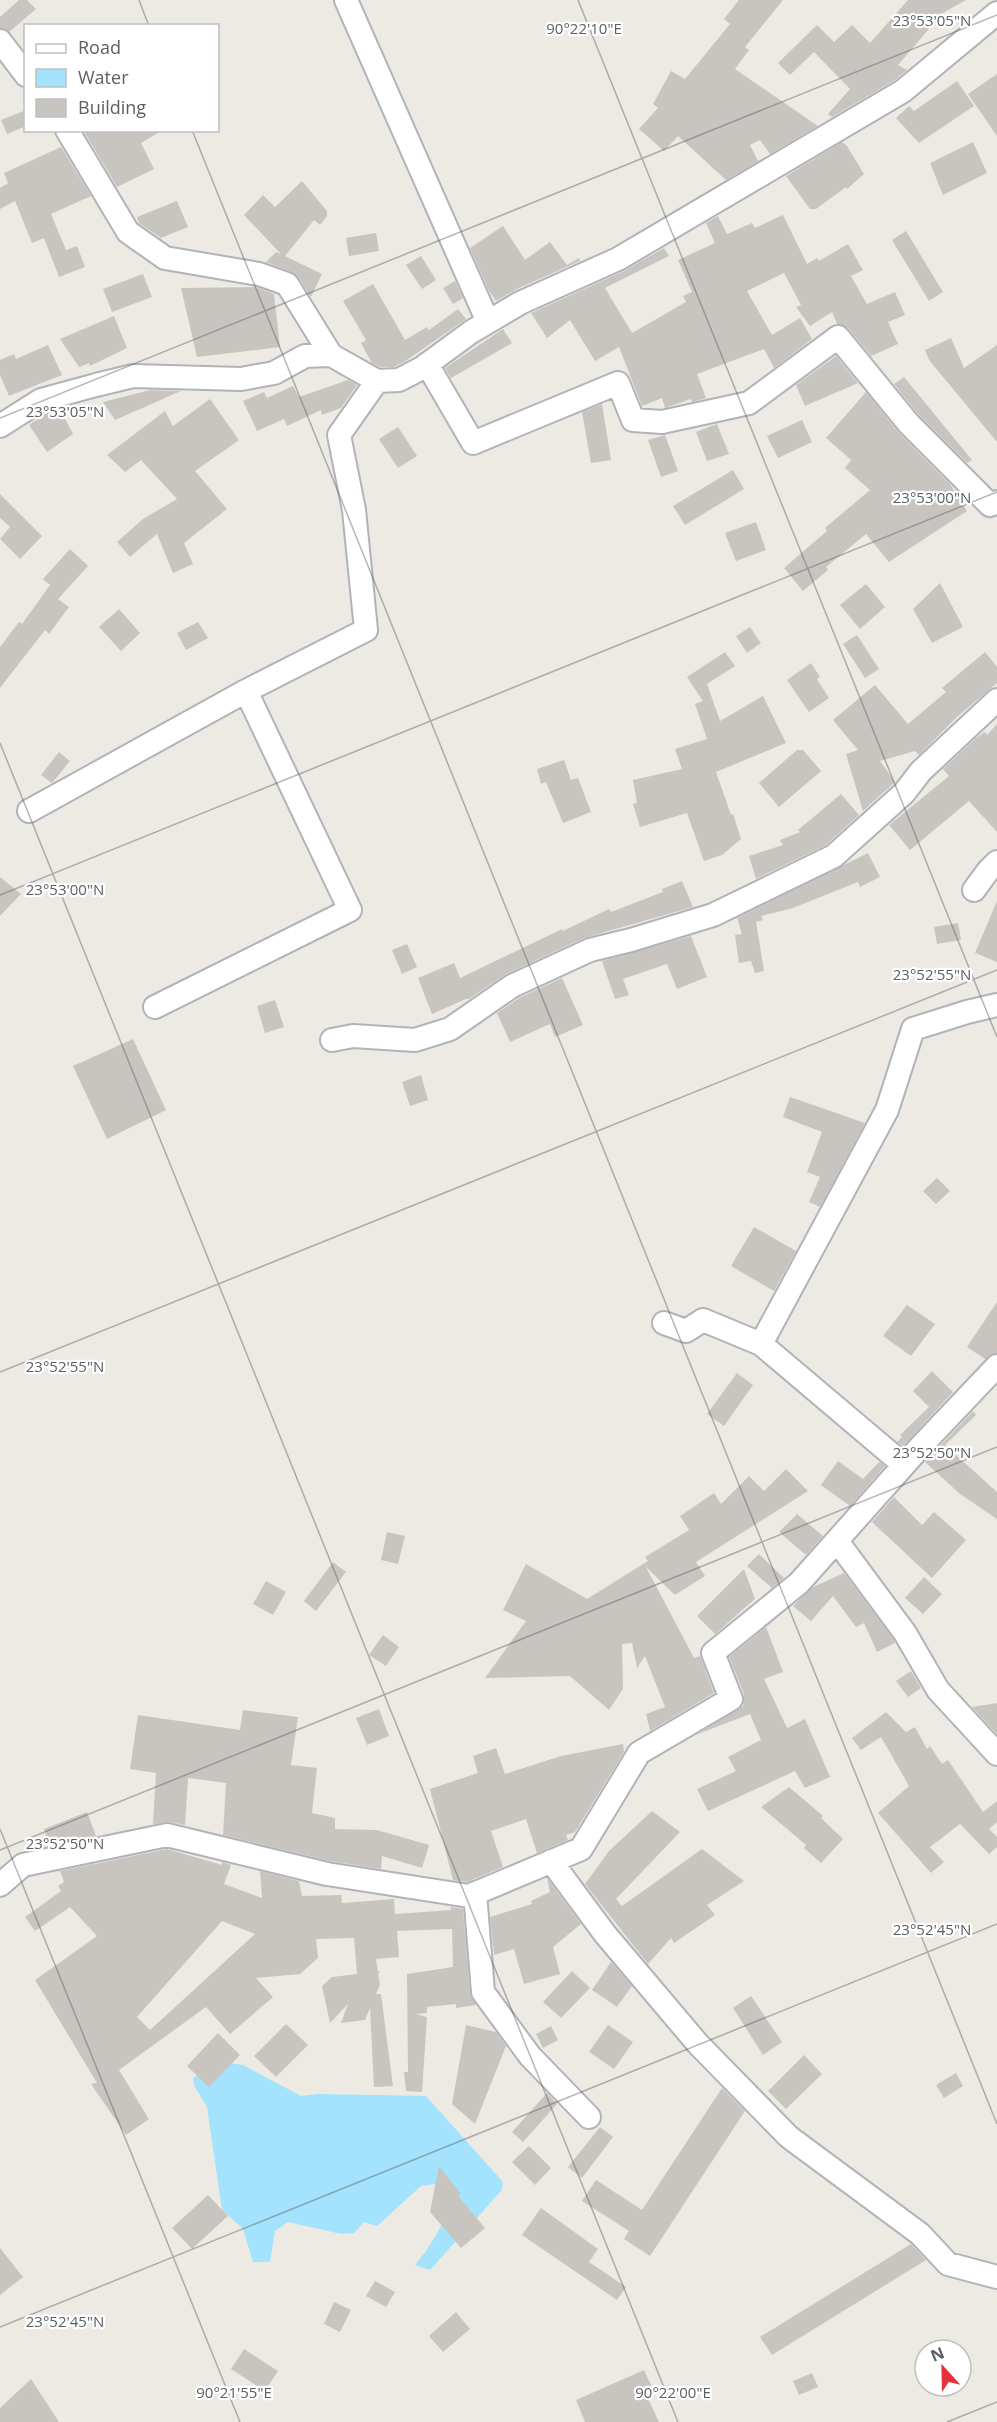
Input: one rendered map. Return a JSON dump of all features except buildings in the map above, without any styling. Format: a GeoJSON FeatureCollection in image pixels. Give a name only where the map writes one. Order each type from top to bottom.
{"type":"FeatureCollection","features":[{"type":"Feature","properties":{"kind":"street"},"geometry":{"type":"LineString","coordinates":[[346,0],[488,322]]}},
{"type":"Feature","properties":{"kind":"street"},"geometry":{"type":"LineString","coordinates":[[68,132],[128,232],[165,258],[259,274],[287,284],[331,355],[377,381],[399,380],[520,303],[618,259],[903,91],[997,13]]}},
{"type":"Feature","properties":{"kind":"street"},"geometry":{"type":"LineString","coordinates":[[0,41],[24,72]]}},
{"type":"Feature","properties":{"kind":"street"},"geometry":{"type":"LineString","coordinates":[[427,364],[473,443],[618,383],[633,420],[662,422],[749,403],[838,337],[909,424],[990,505],[997,502]]}},
{"type":"Feature","properties":{"kind":"street"},"geometry":{"type":"LineString","coordinates":[[0,426],[41,400],[134,376],[241,379],[274,373],[305,356],[331,355]]}},
{"type":"Feature","properties":{"kind":"street"},"geometry":{"type":"LineString","coordinates":[[29,811],[246,692],[366,630],[354,510],[339,435],[377,381]]}},
{"type":"Feature","properties":{"kind":"street"},"geometry":{"type":"LineString","coordinates":[[155,1007],[350,910],[246,692]]}},
{"type":"Feature","properties":{"kind":"street"},"geometry":{"type":"LineString","coordinates":[[332,1040],[353,1036],[415,1040],[450,1029],[512,986],[590,950],[712,915],[834,856],[904,793],[921,771],[997,700]]}},
{"type":"Feature","properties":{"kind":"street"},"geometry":{"type":"LineString","coordinates":[[974,890],[997,862]]}},
{"type":"Feature","properties":{"kind":"street"},"geometry":{"type":"LineString","coordinates":[[761,1344],[887,1110],[913,1029],[967,1011],[997,1005]]}},
{"type":"Feature","properties":{"kind":"street"},"geometry":{"type":"LineString","coordinates":[[664,1323],[686,1331],[704,1320],[761,1344],[904,1465]]}},
{"type":"Feature","properties":{"kind":"street"},"geometry":{"type":"LineString","coordinates":[[0,1885],[24,1865],[167,1835],[327,1875],[470,1896],[581,1849],[639,1753],[731,1699],[713,1653],[799,1583],[904,1465],[997,1366]]}},
{"type":"Feature","properties":{"kind":"street"},"geometry":{"type":"LineString","coordinates":[[837,1540],[905,1634],[938,1690],[997,1754]]}},
{"type":"Feature","properties":{"kind":"street"},"geometry":{"type":"LineString","coordinates":[[551,1861],[605,1934],[698,2044],[789,2137],[920,2234],[948,2264],[997,2277]]}},
{"type":"Feature","properties":{"kind":"street"},"geometry":{"type":"LineString","coordinates":[[476,1893],[483,1992],[530,2056],[589,2117]]}},
{"type":"Feature","properties":{"kind":"water"},"geometry":{"type":"Polygon","coordinates":[[[220,2062],[243,2065],[301,2096],[319,2094],[426,2096],[503,2182],[501,2191],[430,2270],[415,2265],[454,2204],[434,2184],[421,2186],[377,2226],[364,2222],[354,2233],[341,2234],[288,2222],[275,2231],[270,2262],[253,2262],[243,2229],[222,2210],[207,2107],[195,2087],[193,2078],[220,2062]]]}}]}
